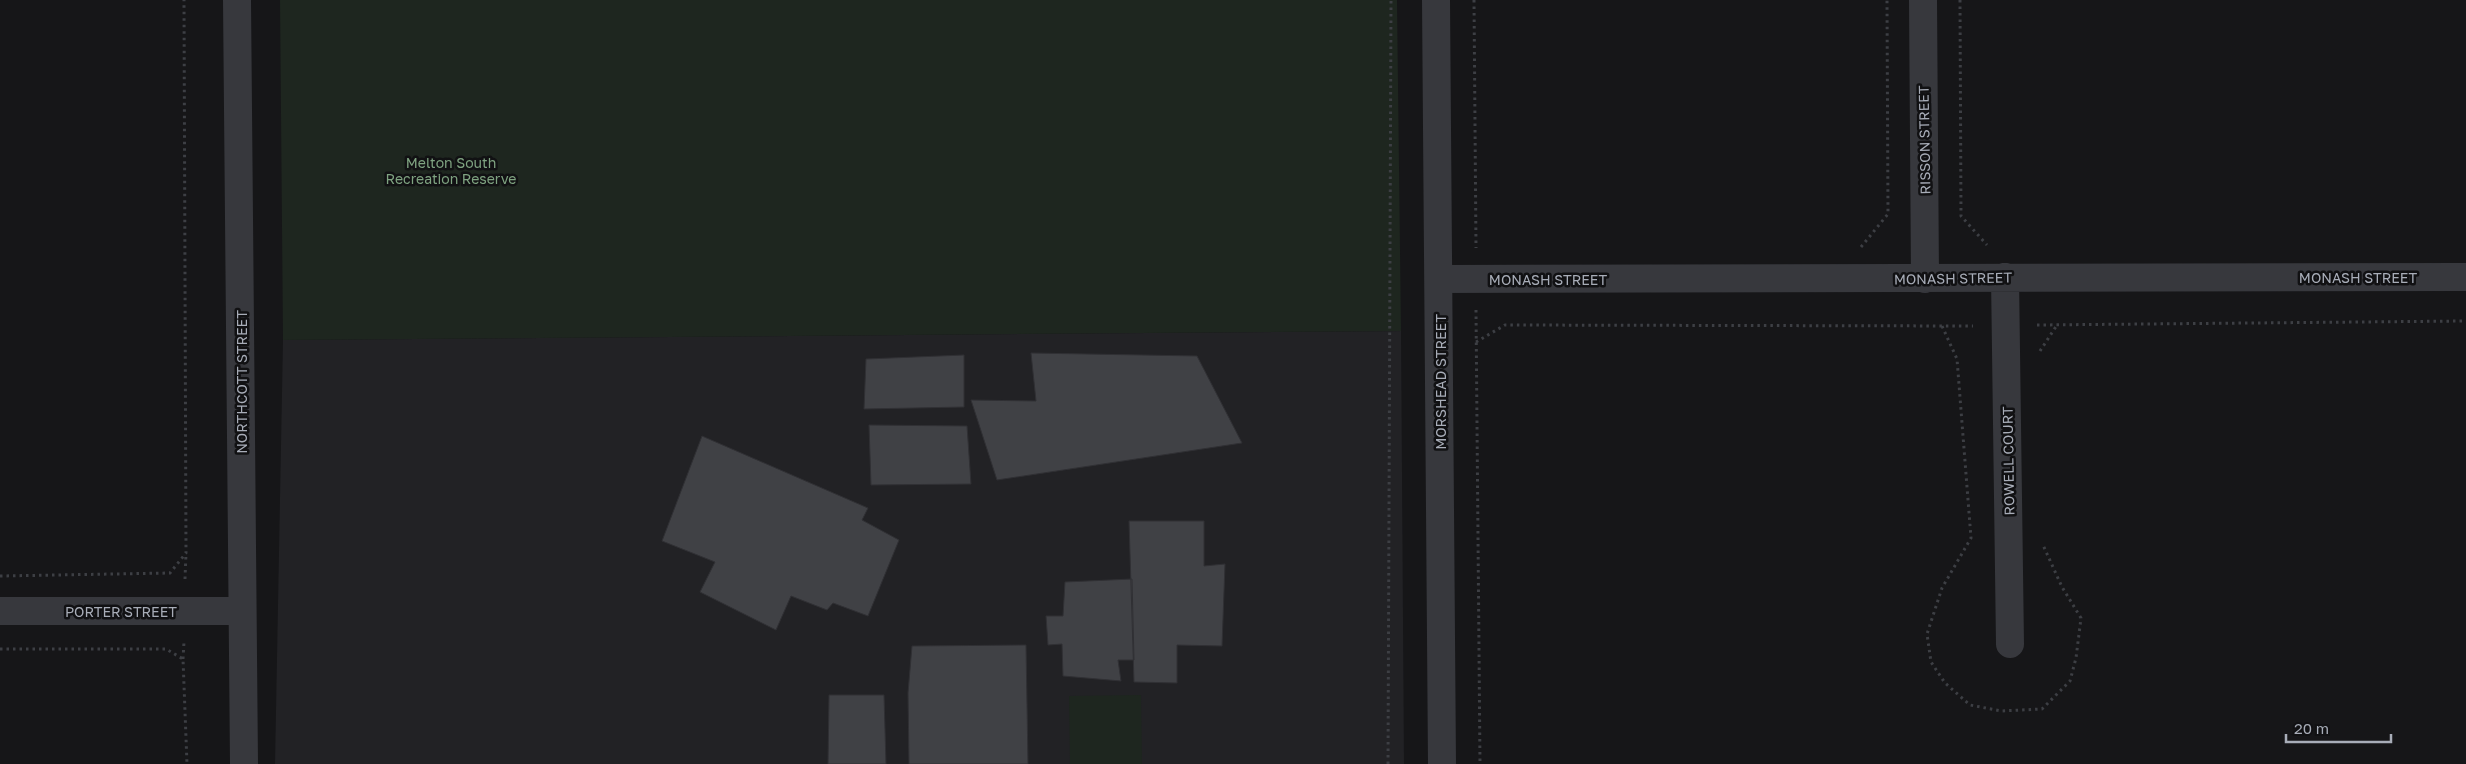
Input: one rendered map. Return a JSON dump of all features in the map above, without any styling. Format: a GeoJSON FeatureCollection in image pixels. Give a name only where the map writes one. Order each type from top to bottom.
{"type":"FeatureCollection","features":[{"type":"Feature","properties":{"kind":"street","name":"NORTHCOTT STREET"},"geometry":{"type":"LineString","coordinates":[[237,0],[244,764]]}},
{"type":"Feature","properties":{"kind":"street","name":"MORSHEAD STREET"},"geometry":{"type":"LineString","coordinates":[[1436,0],[1440,279],[1442,764]]}},
{"type":"Feature","properties":{"kind":"street","name":"RISSON STREET"},"geometry":{"type":"LineString","coordinates":[[1923,0],[1925,279]]}},
{"type":"Feature","properties":{"kind":"street","name":"ROWELL COURT"},"geometry":{"type":"LineString","coordinates":[[2005,277],[2010,644]]}},
{"type":"Feature","properties":{"kind":"street","name":"MONASH STREET"},"geometry":{"type":"LineString","coordinates":[[1440,279],[2466,277]]}},
{"type":"Feature","properties":{"kind":"street","name":"PORTER STREET"},"geometry":{"type":"LineString","coordinates":[[0,611],[242,611]]}},
{"type":"Feature","properties":{"kind":"path"},"geometry":{"type":"LineString","coordinates":[[0,576],[170,573],[186,553],[184,0]]}},
{"type":"Feature","properties":{"kind":"path"},"geometry":{"type":"LineString","coordinates":[[1388,764],[1390,0]]}},
{"type":"Feature","properties":{"kind":"path"},"geometry":{"type":"LineString","coordinates":[[1474,0],[1480,764]]}},
{"type":"Feature","properties":{"kind":"path"},"geometry":{"type":"LineString","coordinates":[[1856,252],[1888,214],[1887,0]]}},
{"type":"Feature","properties":{"kind":"path"},"geometry":{"type":"LineString","coordinates":[[1960,0],[1961,216],[1993,252]]}},
{"type":"Feature","properties":{"kind":"path"},"geometry":{"type":"LineString","coordinates":[[1476,342],[1505,325],[2006,325],[2466,320]]}},
{"type":"Feature","properties":{"kind":"path"},"geometry":{"type":"LineString","coordinates":[[0,649],[166,649],[183,659],[187,764]]}},
{"type":"Feature","properties":{"kind":"shaded area"},"geometry":{"type":"Polygon","coordinates":[[[1401,331],[1404,764],[275,764],[283,340],[1401,331]]]}},
{"type":"Feature","properties":{"kind":"green space","name":"Melton South Recreation Reserve"},"geometry":{"type":"Polygon","coordinates":[[[280,0],[1397,0],[1401,331],[283,340],[280,0]]]}},
{"type":"Feature","properties":{"kind":"green space"},"geometry":{"type":"Polygon","coordinates":[[[1141,695],[1142,764],[1070,764],[1069,696],[1141,695]]]}},
{"type":"Feature","properties":{"kind":"building"},"geometry":{"type":"Polygon","coordinates":[[[1031,353],[1197,356],[1242,443],[997,480],[971,400],[1036,401],[1031,353]]]}},
{"type":"Feature","properties":{"kind":"building"},"geometry":{"type":"Polygon","coordinates":[[[964,355],[964,407],[864,409],[866,359],[964,355]]]}},
{"type":"Feature","properties":{"kind":"building"},"geometry":{"type":"Polygon","coordinates":[[[869,425],[967,426],[971,484],[871,485],[869,425]]]}},
{"type":"Feature","properties":{"kind":"building"},"geometry":{"type":"Polygon","coordinates":[[[702,436],[868,508],[862,520],[899,540],[868,616],[833,603],[827,610],[791,596],[776,630],[700,592],[715,562],[662,541],[702,436]]]}},
{"type":"Feature","properties":{"kind":"building"},"geometry":{"type":"Polygon","coordinates":[[[1129,521],[1204,521],[1204,566],[1225,564],[1222,646],[1177,645],[1177,683],[1134,682],[1129,521]]]}},
{"type":"Feature","properties":{"kind":"building"},"geometry":{"type":"Polygon","coordinates":[[[1132,579],[1134,660],[1118,660],[1121,681],[1063,676],[1062,644],[1048,645],[1046,616],[1063,616],[1065,582],[1132,579]]]}},
{"type":"Feature","properties":{"kind":"building"},"geometry":{"type":"Polygon","coordinates":[[[1026,645],[1028,764],[909,764],[908,693],[912,646],[1026,645]]]}},
{"type":"Feature","properties":{"kind":"building"},"geometry":{"type":"Polygon","coordinates":[[[829,695],[884,695],[886,764],[828,764],[829,695]]]}}]}
